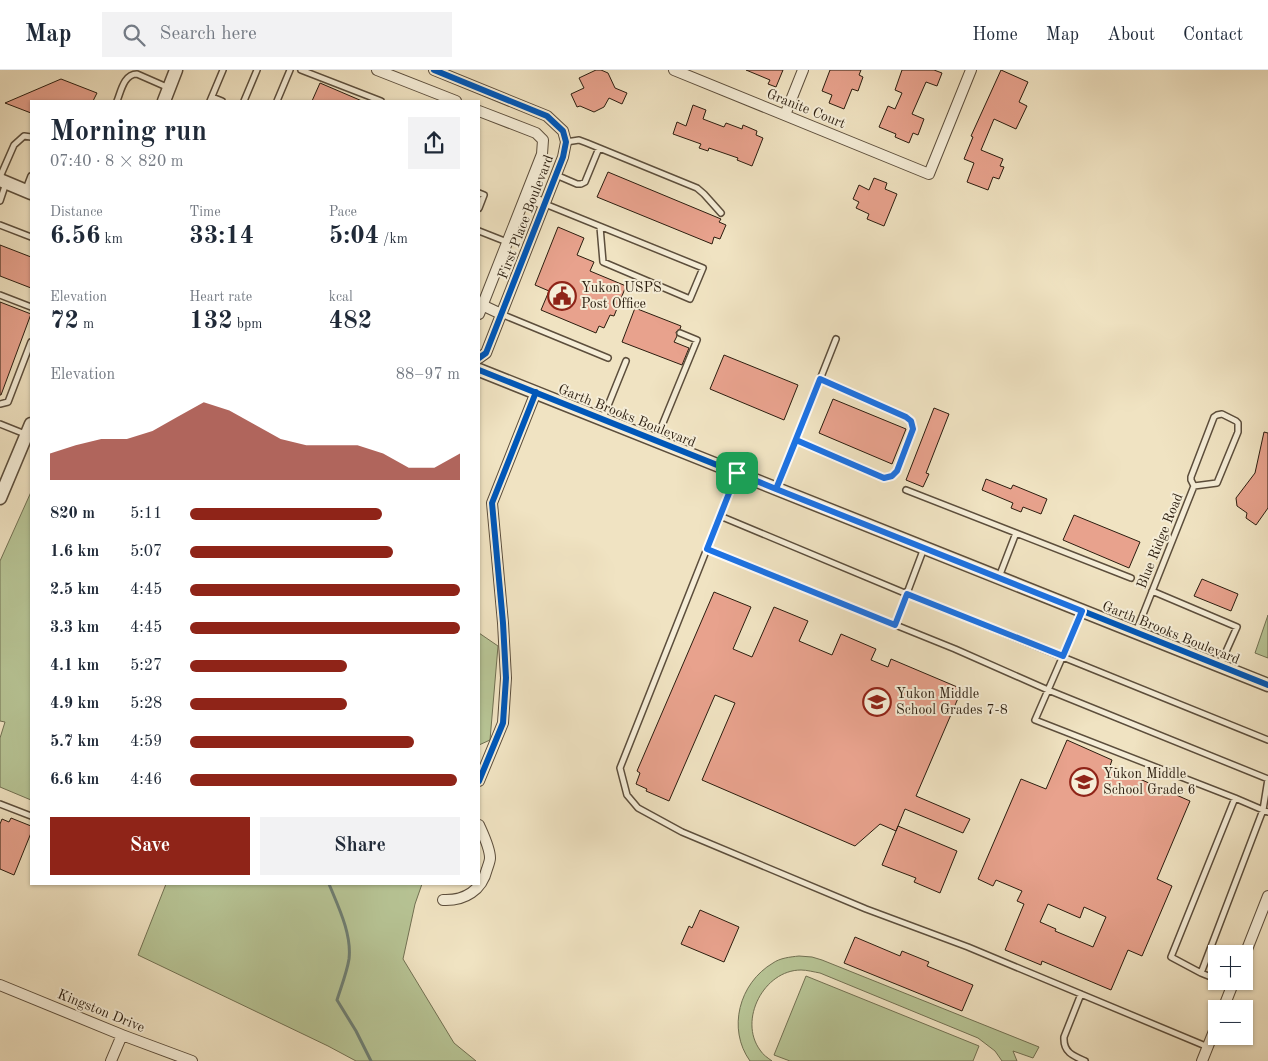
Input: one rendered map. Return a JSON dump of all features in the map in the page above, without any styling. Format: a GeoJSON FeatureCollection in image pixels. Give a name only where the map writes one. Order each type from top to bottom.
{"type":"FeatureCollection","features":[{"type":"Feature","properties":{"kind":"street"},"geometry":{"type":"LineString","coordinates":[[377,70],[398,74],[454,100]]}},
{"type":"Feature","properties":{"kind":"street","name":"First Place Boulevard"},"geometry":{"type":"LineString","coordinates":[[434,70],[547,116],[563,131],[566,142],[563,157],[486,353],[480,357]]}},
{"type":"Feature","properties":{"kind":"street","name":"Granite Court"},"geometry":{"type":"LineString","coordinates":[[674,70],[929,174],[971,70]]}},
{"type":"Feature","properties":{"kind":"street"},"geometry":{"type":"LineString","coordinates":[[785,115],[802,70]]}},
{"type":"Feature","properties":{"kind":"street"},"geometry":{"type":"LineString","coordinates":[[164,100],[173,71]]}},
{"type":"Feature","properties":{"kind":"street","name":"First Place Boulevard"},"geometry":{"type":"LineString","coordinates":[[480,110],[536,133],[543,140],[542,154],[480,310]]}},
{"type":"Feature","properties":{"kind":"street"},"geometry":{"type":"LineString","coordinates":[[2,180],[28,191]]}},
{"type":"Feature","properties":{"kind":"street"},"geometry":{"type":"LineString","coordinates":[[526,196],[544,204]]}},
{"type":"Feature","properties":{"kind":"street"},"geometry":{"type":"LineString","coordinates":[[480,310],[501,314]]}},
{"type":"Feature","properties":{"kind":"street","name":"Garth Brooks Boulevard"},"geometry":{"type":"LineString","coordinates":[[480,370],[1268,685]]}},
{"type":"Feature","properties":{"kind":"street"},"geometry":{"type":"LineString","coordinates":[[480,779],[503,723],[506,678],[492,503],[536,392]]}},
{"type":"Feature","properties":{"kind":"street"},"geometry":{"type":"LineString","coordinates":[[0,498],[29,429]]}},
{"type":"Feature","properties":{"kind":"street"},"geometry":{"type":"LineString","coordinates":[[443,900],[454,901],[472,893],[485,878],[490,858],[480,827]]}},
{"type":"Feature","properties":{"kind":"street"},"geometry":{"type":"LineString","coordinates":[[1249,945],[1267,903]]}},
{"type":"Feature","properties":{"kind":"street","name":"Kingston Drive"},"geometry":{"type":"LineString","coordinates":[[0,985],[122,1035],[192,1061]]}},
{"type":"Feature","properties":{"kind":"street"},"geometry":{"type":"LineString","coordinates":[[111,1061],[122,1035]]}},
{"type":"Feature","properties":{"kind":"street"},"geometry":{"type":"LineString","coordinates":[[1202,1061],[1208,1047]]}},
{"type":"Feature","properties":{"kind":"lane"},"geometry":{"type":"LineString","coordinates":[[211,99],[223,70]]}},
{"type":"Feature","properties":{"kind":"lane"},"geometry":{"type":"LineString","coordinates":[[244,100],[257,70]]}},
{"type":"Feature","properties":{"kind":"lane"},"geometry":{"type":"LineString","coordinates":[[277,100],[290,70]]}},
{"type":"Feature","properties":{"kind":"lane"},"geometry":{"type":"LineString","coordinates":[[301,70],[378,100]]}},
{"type":"Feature","properties":{"kind":"lane"},"geometry":{"type":"LineString","coordinates":[[117,100],[127,77],[131,74],[137,74],[169,88]]}},
{"type":"Feature","properties":{"kind":"lane"},"geometry":{"type":"LineString","coordinates":[[0,201],[2,180],[14,145],[20,138],[24,136],[30,137]]}},
{"type":"Feature","properties":{"kind":"lane"},"geometry":{"type":"LineString","coordinates":[[566,142],[579,140],[696,188],[704,194],[721,214]]}},
{"type":"Feature","properties":{"kind":"lane"},"geometry":{"type":"LineString","coordinates":[[556,175],[577,184],[585,182],[599,148]]}},
{"type":"Feature","properties":{"kind":"lane"},"geometry":{"type":"LineString","coordinates":[[480,193],[484,195],[480,205]]}},
{"type":"Feature","properties":{"kind":"lane"},"geometry":{"type":"LineString","coordinates":[[544,204],[703,268],[690,299],[603,262],[600,227]]}},
{"type":"Feature","properties":{"kind":"lane"},"geometry":{"type":"LineString","coordinates":[[0,225],[30,238]]}},
{"type":"Feature","properties":{"kind":"lane"},"geometry":{"type":"LineString","coordinates":[[480,230],[507,242]]}},
{"type":"Feature","properties":{"kind":"lane"},"geometry":{"type":"LineString","coordinates":[[0,295],[30,307]]}},
{"type":"Feature","properties":{"kind":"lane"},"geometry":{"type":"LineString","coordinates":[[501,314],[608,358]]}},
{"type":"Feature","properties":{"kind":"lane"},"geometry":{"type":"LineString","coordinates":[[656,440],[697,340],[680,333]]}},
{"type":"Feature","properties":{"kind":"lane"},"geometry":{"type":"LineString","coordinates":[[776,489],[836,339]]}},
{"type":"Feature","properties":{"kind":"lane"},"geometry":{"type":"LineString","coordinates":[[0,404],[8,402],[30,345]]}},
{"type":"Feature","properties":{"kind":"lane"},"geometry":{"type":"LineString","coordinates":[[602,419],[626,361]]}},
{"type":"Feature","properties":{"kind":"lane"},"geometry":{"type":"LineString","coordinates":[[796,440],[884,478],[892,476],[897,471],[913,429],[911,421],[906,417],[820,379]]}},
{"type":"Feature","properties":{"kind":"lane","name":"Blue Ridge Road"},"geometry":{"type":"LineString","coordinates":[[1136,632],[1194,486],[1191,477],[1214,417],[1222,414],[1236,421],[1238,423],[1238,432],[1217,483],[1194,486]]}},
{"type":"Feature","properties":{"kind":"lane"},"geometry":{"type":"LineString","coordinates":[[0,424],[29,429]]}},
{"type":"Feature","properties":{"kind":"lane"},"geometry":{"type":"LineString","coordinates":[[737,473],[620,768],[627,795],[638,808],[682,832],[866,909],[968,947],[1208,1047]]}},
{"type":"Feature","properties":{"kind":"lane"},"geometry":{"type":"LineString","coordinates":[[906,490],[1131,578]]}},
{"type":"Feature","properties":{"kind":"lane"},"geometry":{"type":"LineString","coordinates":[[720,516],[1268,740]]}},
{"type":"Feature","properties":{"kind":"lane"},"geometry":{"type":"LineString","coordinates":[[999,578],[1016,533]]}},
{"type":"Feature","properties":{"kind":"lane"},"geometry":{"type":"LineString","coordinates":[[895,625],[924,548]]}},
{"type":"Feature","properties":{"kind":"lane"},"geometry":{"type":"LineString","coordinates":[[707,549],[1268,779],[1266,811],[1200,972]]}},
{"type":"Feature","properties":{"kind":"lane"},"geometry":{"type":"LineString","coordinates":[[1152,591],[1237,627],[1220,666]]}},
{"type":"Feature","properties":{"kind":"lane"},"geometry":{"type":"LineString","coordinates":[[1082,611],[1035,720],[1266,811]]}},
{"type":"Feature","properties":{"kind":"lane"},"geometry":{"type":"LineString","coordinates":[[1208,976],[1171,957],[1234,798]]}},
{"type":"Feature","properties":{"kind":"lane"},"geometry":{"type":"LineString","coordinates":[[0,804],[30,816]]}},
{"type":"Feature","properties":{"kind":"lane"},"geometry":{"type":"LineString","coordinates":[[1081,994],[1064,1037],[1064,1043],[1066,1050],[1074,1057],[1085,1061]]}},
{"type":"Feature","properties":{"kind":"green space"},"geometry":{"type":"Polygon","coordinates":[[[30,494],[30,800],[0,787],[0,738],[5,722],[0,721],[0,561],[30,494]]]}},
{"type":"Feature","properties":{"kind":"green space"},"geometry":{"type":"Polygon","coordinates":[[[1268,615],[1268,658],[1255,653],[1268,615]]]}},
{"type":"Feature","properties":{"kind":"green space"},"geometry":{"type":"Polygon","coordinates":[[[480,634],[498,646],[490,740],[480,745],[480,634]]]}},
{"type":"Feature","properties":{"kind":"green space"},"geometry":{"type":"Polygon","coordinates":[[[166,885],[422,885],[415,904],[403,959],[454,1043],[476,1061],[356,1061],[138,955],[166,885]]]}},
{"type":"Feature","properties":{"kind":"green space"},"geometry":{"type":"Polygon","coordinates":[[[799,956],[822,960],[1039,1047],[1033,1058],[1013,1051],[1017,1061],[1002,1061],[995,1051],[978,1038],[820,973],[801,970],[788,972],[776,978],[766,987],[758,999],[752,1025],[754,1038],[761,1052],[772,1061],[750,1061],[739,1035],[738,1021],[745,994],[761,972],[773,963],[789,957],[799,956]]]}},
{"type":"Feature","properties":{"kind":"green space"},"geometry":{"type":"Polygon","coordinates":[[[806,976],[979,1046],[973,1061],[790,1061],[774,1055],[806,976]]]}},
{"type":"Feature","properties":{"kind":"building"},"geometry":{"type":"Polygon","coordinates":[[[596,70],[608,73],[615,88],[627,93],[622,104],[609,98],[604,107],[594,112],[580,106],[577,107],[571,94],[584,88],[579,78],[596,70]]]}},
{"type":"Feature","properties":{"kind":"building"},"geometry":{"type":"Polygon","coordinates":[[[746,70],[783,70],[776,87],[768,84],[770,80],[746,70]]]}},
{"type":"Feature","properties":{"kind":"building"},"geometry":{"type":"Polygon","coordinates":[[[830,70],[861,70],[859,75],[863,77],[858,91],[852,89],[844,109],[829,103],[832,95],[822,91],[830,70]]]}},
{"type":"Feature","properties":{"kind":"building"},"geometry":{"type":"Polygon","coordinates":[[[902,70],[934,70],[942,73],[937,86],[926,82],[912,114],[924,119],[918,135],[913,133],[909,143],[895,137],[896,134],[879,127],[888,106],[895,109],[902,93],[895,90],[902,70]]]}},
{"type":"Feature","properties":{"kind":"building"},"geometry":{"type":"Polygon","coordinates":[[[1001,70],[1028,82],[1019,102],[1027,106],[1016,129],[994,119],[981,150],[1003,159],[1000,166],[1004,167],[999,179],[993,177],[988,190],[967,182],[974,163],[964,159],[973,137],[971,136],[1001,70]]]}},
{"type":"Feature","properties":{"kind":"building"},"geometry":{"type":"Polygon","coordinates":[[[61,79],[97,93],[94,100],[30,100],[30,113],[5,103],[61,79]]]}},
{"type":"Feature","properties":{"kind":"building"},"geometry":{"type":"Polygon","coordinates":[[[320,83],[360,100],[312,100],[320,83]]]}},
{"type":"Feature","properties":{"kind":"building"},"geometry":{"type":"Polygon","coordinates":[[[693,105],[706,110],[703,119],[724,127],[726,123],[742,129],[743,125],[757,131],[756,135],[763,138],[752,166],[737,160],[738,158],[709,148],[708,151],[699,148],[701,144],[673,134],[677,122],[686,126],[693,105]]]}},
{"type":"Feature","properties":{"kind":"building"},"geometry":{"type":"Polygon","coordinates":[[[608,172],[721,219],[719,222],[726,225],[720,239],[714,237],[712,244],[597,197],[608,172]]]}},
{"type":"Feature","properties":{"kind":"building"},"geometry":{"type":"Polygon","coordinates":[[[874,178],[887,183],[885,189],[897,194],[884,226],[867,219],[869,214],[856,208],[859,202],[853,199],[859,185],[869,190],[874,178]]]}},
{"type":"Feature","properties":{"kind":"building"},"geometry":{"type":"Polygon","coordinates":[[[558,227],[584,238],[577,255],[594,262],[590,271],[626,286],[614,316],[610,315],[604,328],[599,326],[596,333],[541,310],[549,291],[535,285],[558,227]]]}},
{"type":"Feature","properties":{"kind":"building"},"geometry":{"type":"Polygon","coordinates":[[[0,245],[30,257],[30,288],[0,276],[0,245]]]}},
{"type":"Feature","properties":{"kind":"building"},"geometry":{"type":"Polygon","coordinates":[[[0,302],[30,314],[30,317],[0,395],[0,302]]]}},
{"type":"Feature","properties":{"kind":"building"},"geometry":{"type":"Polygon","coordinates":[[[635,308],[681,326],[676,332],[677,336],[674,342],[689,348],[682,365],[622,342],[635,308]]]}},
{"type":"Feature","properties":{"kind":"building"},"geometry":{"type":"Polygon","coordinates":[[[724,355],[798,385],[784,420],[710,389],[724,355]]]}},
{"type":"Feature","properties":{"kind":"building"},"geometry":{"type":"Polygon","coordinates":[[[833,399],[906,429],[892,464],[819,433],[833,399]]]}},
{"type":"Feature","properties":{"kind":"building"},"geometry":{"type":"Polygon","coordinates":[[[934,408],[949,414],[926,473],[929,474],[923,487],[906,480],[934,408]]]}},
{"type":"Feature","properties":{"kind":"building"},"geometry":{"type":"Polygon","coordinates":[[[1264,432],[1268,433],[1268,508],[1256,525],[1246,518],[1247,513],[1237,506],[1236,498],[1255,473],[1264,432]]]}},
{"type":"Feature","properties":{"kind":"building"},"geometry":{"type":"Polygon","coordinates":[[[986,479],[1011,489],[1013,485],[1047,499],[1041,514],[1023,507],[1021,512],[1011,508],[1013,503],[982,490],[986,479]]]}},
{"type":"Feature","properties":{"kind":"building"},"geometry":{"type":"Polygon","coordinates":[[[1074,515],[1140,542],[1129,568],[1063,540],[1074,515]]]}},
{"type":"Feature","properties":{"kind":"building"},"geometry":{"type":"Polygon","coordinates":[[[1202,579],[1238,594],[1231,611],[1194,596],[1202,579]]]}},
{"type":"Feature","properties":{"kind":"building"},"geometry":{"type":"Polygon","coordinates":[[[714,592],[751,607],[733,649],[752,657],[774,607],[808,621],[799,641],[832,655],[841,634],[876,649],[871,660],[888,667],[891,659],[962,689],[916,796],[970,819],[963,833],[905,809],[896,831],[880,824],[855,846],[702,780],[735,703],[715,695],[669,801],[646,791],[647,789],[636,784],[640,773],[637,771],[714,592]]]}},
{"type":"Feature","properties":{"kind":"building"},"geometry":{"type":"Polygon","coordinates":[[[1067,740],[1112,760],[1110,766],[1190,801],[1157,879],[1172,886],[1142,956],[1128,950],[1111,990],[1042,961],[1041,965],[1005,950],[1024,904],[1017,901],[1022,891],[996,880],[993,886],[978,879],[1021,779],[1046,789],[1067,740]],[[1048,904],[1040,922],[1056,929],[1055,931],[1093,947],[1106,917],[1084,907],[1080,918],[1048,904]]]}},
{"type":"Feature","properties":{"kind":"building"},"geometry":{"type":"Polygon","coordinates":[[[11,818],[30,826],[30,835],[14,875],[0,869],[0,824],[2,819],[9,822],[11,818]]]}},
{"type":"Feature","properties":{"kind":"building"},"geometry":{"type":"Polygon","coordinates":[[[898,826],[957,851],[940,893],[914,882],[916,878],[882,865],[898,826]]]}},
{"type":"Feature","properties":{"kind":"building"},"geometry":{"type":"Polygon","coordinates":[[[700,910],[739,927],[724,962],[681,944],[689,926],[692,928],[700,910]]]}},
{"type":"Feature","properties":{"kind":"building"},"geometry":{"type":"Polygon","coordinates":[[[855,937],[900,956],[902,951],[929,962],[927,966],[973,985],[962,1011],[844,963],[855,937]]]}},
{"type":"Feature","properties":{"kind":"waterway"},"geometry":{"type":"LineString","coordinates":[[329,885],[343,920],[349,950],[347,969],[337,1000],[356,1031],[371,1061]]}},
{"type":"Feature","properties":{"kind":"cycle path"},"geometry":{"type":"LineString","coordinates":[[434,70],[547,116],[563,131],[566,142],[563,157],[486,353],[480,357]]}},
{"type":"Feature","properties":{"kind":"cycle path"},"geometry":{"type":"LineString","coordinates":[[480,370],[1268,685]]}},
{"type":"Feature","properties":{"kind":"cycle path"},"geometry":{"type":"LineString","coordinates":[[480,779],[503,723],[506,678],[492,503],[536,392]]}},
{"type":"Feature","properties":{"kind":"place","name":"Yukon USPS Post Office"},"geometry":{"type":"Point","coordinates":[562,296]}},
{"type":"Feature","properties":{"kind":"place","name":"Yukon Middle School Grades 7-8"},"geometry":{"type":"Point","coordinates":[877,702]}},
{"type":"Feature","properties":{"kind":"place","name":"Yukon Middle School Grade 6"},"geometry":{"type":"Point","coordinates":[1084,782]}},
{"type":"Feature","properties":{"kind":"route"},"geometry":{"type":"LineString","coordinates":[[737,473],[707,549],[895,625],[907,594],[1063,656],[1082,611],[776,489],[820,379],[906,417],[911,421],[913,429],[897,471],[892,476],[884,478],[796,440],[776,489],[737,473]]}}]}
